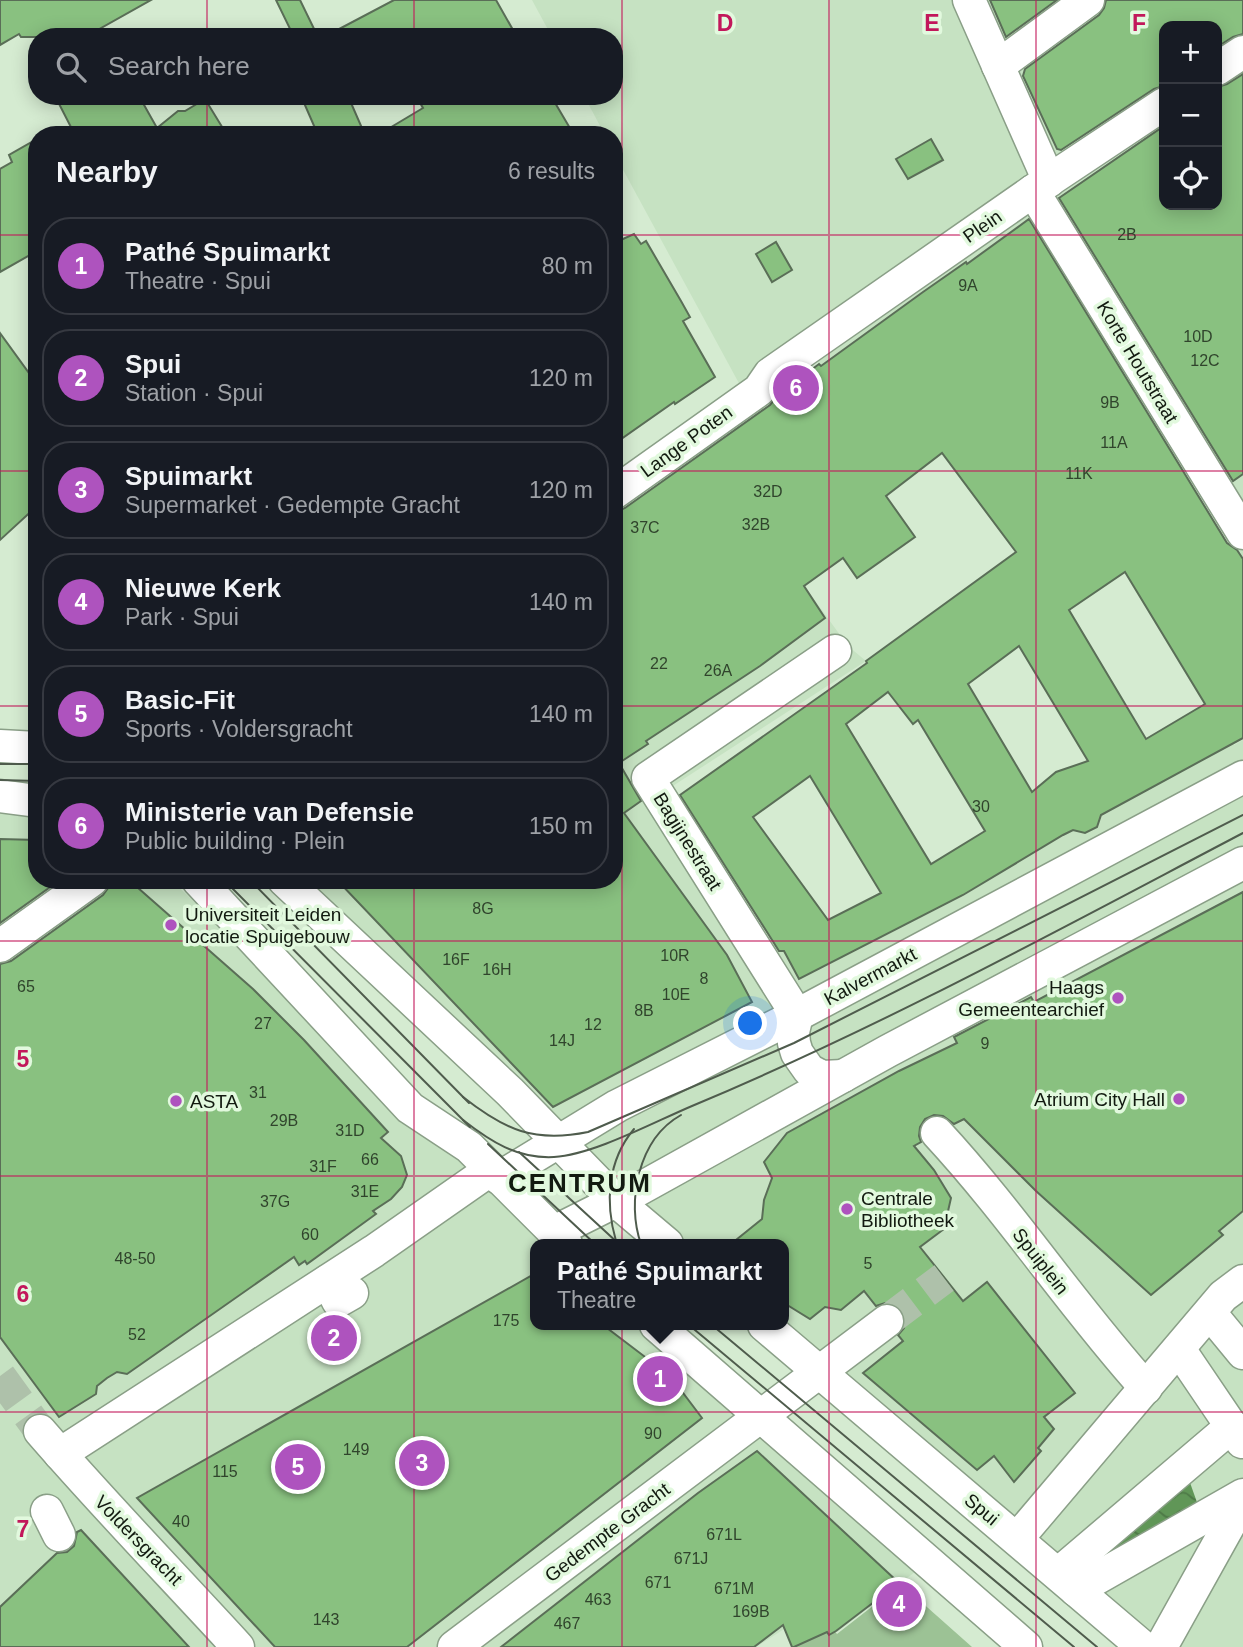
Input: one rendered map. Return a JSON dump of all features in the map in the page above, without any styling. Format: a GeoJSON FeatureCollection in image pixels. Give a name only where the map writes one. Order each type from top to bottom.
{"type":"FeatureCollection","features":[{"type":"Feature","properties":{"kind":"street"},"geometry":{"type":"LineString","coordinates":[[969,0],[998,66],[1041,186]]}},
{"type":"Feature","properties":{"kind":"street"},"geometry":{"type":"LineString","coordinates":[[998,66],[1088,0]]}},
{"type":"Feature","properties":{"kind":"street"},"geometry":{"type":"LineString","coordinates":[[1222,66],[1243,52]]}},
{"type":"Feature","properties":{"kind":"street","name":"Plein"},"geometry":{"type":"LineString","coordinates":[[759,390],[770,374],[1159,107]]}},
{"type":"Feature","properties":{"kind":"street","name":"Korte Houtstraat"},"geometry":{"type":"LineString","coordinates":[[1041,186],[1234,500],[1243,533]]}},
{"type":"Feature","properties":{"kind":"street","name":"Lange Poten"},"geometry":{"type":"LineString","coordinates":[[623,488],[759,390]]}},
{"type":"Feature","properties":{"kind":"street","name":"Bagijnestraat"},"geometry":{"type":"LineString","coordinates":[[797,1015],[648,778],[835,651]]}},
{"type":"Feature","properties":{"kind":"street"},"geometry":{"type":"LineString","coordinates":[[0,746],[28,748]]}},
{"type":"Feature","properties":{"kind":"street","name":"Kalvermarkt"},"geometry":{"type":"LineString","coordinates":[[64,1450],[340,1287],[374,1251],[495,1174],[557,1142],[617,1106],[797,1015],[1243,777]]}},
{"type":"Feature","properties":{"kind":"street"},"geometry":{"type":"LineString","coordinates":[[0,796],[28,800]]}},
{"type":"Feature","properties":{"kind":"street"},"geometry":{"type":"LineString","coordinates":[[207,889],[418,1106],[461,1140],[560,1238],[609,1202],[616,1201],[707,1139],[842,1076],[1243,863]]}},
{"type":"Feature","properties":{"kind":"street"},"geometry":{"type":"LineString","coordinates":[[0,946],[79,889]]}},
{"type":"Feature","properties":{"kind":"street"},"geometry":{"type":"LineString","coordinates":[[294,889],[510,1092],[616,1201],[661,1239]]}},
{"type":"Feature","properties":{"kind":"street"},"geometry":{"type":"LineString","coordinates":[[797,1015],[793,1032],[794,1043],[797,1053],[809,1070],[822,1077],[842,1076]]}},
{"type":"Feature","properties":{"kind":"street","name":"Spuiplein"},"geometry":{"type":"LineString","coordinates":[[937,1133],[970,1169],[1110,1349],[1146,1388]]}},
{"type":"Feature","properties":{"kind":"street"},"geometry":{"type":"LineString","coordinates":[[1017,1539],[1226,1297]]}},
{"type":"Feature","properties":{"kind":"street"},"geometry":{"type":"LineString","coordinates":[[1226,1297],[1243,1353]]}},
{"type":"Feature","properties":{"kind":"street"},"geometry":{"type":"LineString","coordinates":[[759,1417],[887,1321]]}},
{"type":"Feature","properties":{"kind":"street"},"geometry":{"type":"LineString","coordinates":[[662,1330],[1026,1647]]}},
{"type":"Feature","properties":{"kind":"street","name":"Spui"},"geometry":{"type":"LineString","coordinates":[[770,1330],[1143,1647]]}},
{"type":"Feature","properties":{"kind":"street"},"geometry":{"type":"LineString","coordinates":[[1067,1582],[1237,1435],[1179,1349]]}},
{"type":"Feature","properties":{"kind":"street","name":"Gedempte Gracht"},"geometry":{"type":"LineString","coordinates":[[454,1647],[759,1417]]}},
{"type":"Feature","properties":{"kind":"street","name":"Voldersgracht"},"geometry":{"type":"LineString","coordinates":[[64,1450],[239,1647]]}},
{"type":"Feature","properties":{"kind":"street"},"geometry":{"type":"LineString","coordinates":[[1067,1582],[1243,1497]]}},
{"type":"Feature","properties":{"kind":"street"},"geometry":{"type":"LineString","coordinates":[[1161,1647],[1243,1497]]}},
{"type":"Feature","properties":{"kind":"shaded area"},"geometry":{"type":"Polygon","coordinates":[[[532,0],[1243,0],[1243,559],[1181,455],[1177,457],[1178,451],[1120,487],[883,321],[856,340],[823,370],[811,353],[754,395],[781,431],[803,584],[848,646],[866,661],[665,791],[779,952],[784,951],[799,979],[963,896],[1071,829],[1085,833],[1097,827],[1101,813],[1207,758],[1232,742],[1234,745],[1243,740],[1243,1647],[1167,1647],[789,1329],[789,1239],[675,1239],[302,889],[623,889],[623,471],[741,387],[623,170],[623,126],[600,126],[589,105],[623,105],[623,28],[547,28],[532,0]]]}},
{"type":"Feature","properties":{"kind":"shaded area"},"geometry":{"type":"Polygon","coordinates":[[[0,810],[28,814],[28,889],[181,889],[555,1239],[530,1239],[530,1330],[651,1330],[924,1565],[837,1632],[815,1606],[756,1647],[0,1647],[0,810]]]}},
{"type":"Feature","properties":{"kind":"shaded area"},"geometry":{"type":"Polygon","coordinates":[[[901,1584],[972,1647],[793,1647],[828,1623],[837,1634],[901,1584]]]}},
{"type":"Feature","properties":{"kind":"water"},"geometry":{"type":"Polygon","coordinates":[[[1188,1477],[1199,1508],[1109,1560],[1100,1553],[1188,1477]]]}},
{"type":"Feature","properties":{"kind":"building"},"geometry":{"type":"Polygon","coordinates":[[[0,0],[151,0],[101,28],[28,28],[28,37],[21,37],[19,34],[0,45],[0,0]]]}},
{"type":"Feature","properties":{"kind":"building"},"geometry":{"type":"Polygon","coordinates":[[[276,0],[300,0],[314,28],[290,28],[276,0]]]}},
{"type":"Feature","properties":{"kind":"building"},"geometry":{"type":"Polygon","coordinates":[[[394,0],[496,0],[512,28],[341,28],[394,0]]]}},
{"type":"Feature","properties":{"kind":"building"},"geometry":{"type":"Polygon","coordinates":[[[990,0],[1057,0],[1006,37],[990,0]]]}},
{"type":"Feature","properties":{"kind":"building"},"geometry":{"type":"Polygon","coordinates":[[[1106,0],[1243,0],[1243,34],[1222,44],[1222,21],[1159,21],[1159,88],[1061,150],[1057,149],[1023,76],[1025,69],[1099,15],[1106,0]]]}},
{"type":"Feature","properties":{"kind":"building"},"geometry":{"type":"Polygon","coordinates":[[[1243,74],[1243,474],[1233,481],[1059,198],[1159,129],[1159,210],[1222,210],[1222,86],[1243,74]]]}},
{"type":"Feature","properties":{"kind":"building"},"geometry":{"type":"Polygon","coordinates":[[[60,105],[144,105],[156,126],[70,126],[60,105]]]}},
{"type":"Feature","properties":{"kind":"building"},"geometry":{"type":"Polygon","coordinates":[[[195,105],[209,105],[222,126],[159,126],[178,111],[185,111],[195,105]]]}},
{"type":"Feature","properties":{"kind":"building"},"geometry":{"type":"Polygon","coordinates":[[[305,105],[352,105],[361,126],[314,126],[305,105]]]}},
{"type":"Feature","properties":{"kind":"building"},"geometry":{"type":"Polygon","coordinates":[[[421,105],[556,105],[569,126],[393,126],[423,108],[421,105]]]}},
{"type":"Feature","properties":{"kind":"building"},"geometry":{"type":"Polygon","coordinates":[[[931,139],[943,160],[908,179],[896,159],[931,139]]]}},
{"type":"Feature","properties":{"kind":"building"},"geometry":{"type":"Polygon","coordinates":[[[28,144],[28,256],[0,272],[0,169],[12,162],[9,155],[28,144]]]}},
{"type":"Feature","properties":{"kind":"building"},"geometry":{"type":"Polygon","coordinates":[[[1029,219],[1227,543],[1237,550],[1243,559],[1243,738],[1101,815],[1097,827],[1085,833],[1073,830],[1063,835],[963,895],[799,979],[784,951],[779,951],[680,795],[867,663],[866,661],[1016,552],[942,453],[886,496],[915,537],[857,578],[843,558],[804,586],[825,618],[760,666],[646,741],[648,744],[623,760],[623,509],[770,405],[779,394],[819,364],[821,366],[966,262],[967,264],[1029,219]],[[1125,572],[1069,610],[1146,739],[1205,704],[1125,572]],[[1019,646],[968,684],[1032,792],[1056,772],[1088,761],[1019,646]],[[888,692],[846,724],[931,864],[985,831],[918,720],[913,724],[888,692]],[[810,776],[753,817],[828,920],[881,893],[810,776]]]}},
{"type":"Feature","properties":{"kind":"building"},"geometry":{"type":"Polygon","coordinates":[[[634,234],[641,244],[646,241],[690,317],[683,321],[715,377],[623,438],[623,239],[634,234]]]}},
{"type":"Feature","properties":{"kind":"building"},"geometry":{"type":"Polygon","coordinates":[[[776,242],[792,270],[772,282],[756,254],[776,242]]]}},
{"type":"Feature","properties":{"kind":"building"},"geometry":{"type":"Polygon","coordinates":[[[0,333],[28,372],[28,514],[0,540],[0,333]]]}},
{"type":"Feature","properties":{"kind":"building"},"geometry":{"type":"Polygon","coordinates":[[[623,770],[641,801],[624,813],[727,955],[752,1002],[553,1107],[346,889],[623,889],[623,770]]]}},
{"type":"Feature","properties":{"kind":"building"},"geometry":{"type":"Polygon","coordinates":[[[0,839],[28,840],[28,889],[47,889],[0,923],[0,839]]]}},
{"type":"Feature","properties":{"kind":"building"},"geometry":{"type":"Polygon","coordinates":[[[107,889],[139,889],[253,989],[388,1132],[381,1138],[401,1156],[407,1175],[402,1187],[391,1199],[373,1211],[376,1214],[307,1264],[305,1261],[299,1265],[294,1257],[127,1374],[117,1372],[107,1378],[97,1386],[96,1394],[59,1417],[0,1337],[0,964],[11,961],[103,895],[107,889]]]}},
{"type":"Feature","properties":{"kind":"building"},"geometry":{"type":"Polygon","coordinates":[[[1243,892],[1243,1211],[1219,1231],[1223,1235],[1151,1295],[1036,1191],[964,1119],[954,1124],[943,1116],[934,1115],[925,1119],[920,1127],[921,1142],[914,1146],[934,1170],[951,1198],[944,1229],[920,1247],[963,1301],[987,1282],[1075,1393],[1044,1417],[1054,1429],[1038,1448],[1041,1451],[1014,1482],[994,1456],[977,1470],[863,1373],[903,1341],[898,1335],[904,1328],[905,1319],[901,1309],[895,1304],[876,1306],[864,1291],[841,1310],[825,1307],[810,1319],[789,1306],[789,1239],[737,1239],[762,1219],[764,1200],[772,1178],[764,1162],[787,1133],[899,1071],[957,1043],[954,1037],[1031,997],[1034,1002],[1243,892]]]}},
{"type":"Feature","properties":{"kind":"building"},"geometry":{"type":"Polygon","coordinates":[[[530,1276],[530,1330],[610,1330],[677,1385],[702,1418],[407,1647],[275,1647],[137,1498],[530,1276]]]}},
{"type":"Feature","properties":{"kind":"building"},"geometry":{"type":"Polygon","coordinates":[[[757,1451],[899,1583],[836,1631],[829,1635],[827,1632],[794,1647],[783,1625],[754,1647],[501,1647],[698,1493],[757,1451]]]}},
{"type":"Feature","properties":{"kind":"building"},"geometry":{"type":"Polygon","coordinates":[[[81,1530],[189,1647],[0,1647],[0,1607],[57,1553],[67,1552],[74,1546],[77,1532],[81,1530]]]}},
{"type":"Feature","properties":{"kind":"tunnel"},"geometry":{"type":"LineString","coordinates":[[887,1321],[944,1278]]}},
{"type":"Feature","properties":{"kind":"tunnel"},"geometry":{"type":"LineString","coordinates":[[0,1376],[40,1431]]}},
{"type":"Feature","properties":{"kind":"tram line"},"geometry":{"type":"LineString","coordinates":[[0,764],[28,764]]}},
{"type":"Feature","properties":{"kind":"tram line"},"geometry":{"type":"LineString","coordinates":[[0,780],[28,781]]}},
{"type":"Feature","properties":{"kind":"tram line"},"geometry":{"type":"LineString","coordinates":[[463,1097],[493,1118],[521,1131],[552,1136],[588,1132],[794,1043],[1243,815]]}},
{"type":"Feature","properties":{"kind":"tram line"},"geometry":{"type":"LineString","coordinates":[[463,1120],[505,1147],[528,1155],[570,1155],[605,1144],[902,1010],[1243,833]]}},
{"type":"Feature","properties":{"kind":"tram line"},"geometry":{"type":"LineString","coordinates":[[233,889],[470,1127]]}},
{"type":"Feature","properties":{"kind":"tram line"},"geometry":{"type":"LineString","coordinates":[[259,889],[469,1103]]}},
{"type":"Feature","properties":{"kind":"tram line"},"geometry":{"type":"LineString","coordinates":[[640,1239],[635,1210],[639,1173],[654,1139],[681,1115]]}},
{"type":"Feature","properties":{"kind":"tram line"},"geometry":{"type":"LineString","coordinates":[[616,1239],[610,1212],[611,1183],[618,1155],[634,1129]]}},
{"type":"Feature","properties":{"kind":"tram line"},"geometry":{"type":"LineString","coordinates":[[488,1144],[590,1239]]}},
{"type":"Feature","properties":{"kind":"tram line"},"geometry":{"type":"LineString","coordinates":[[519,1152],[614,1239]]}},
{"type":"Feature","properties":{"kind":"tram line"},"geometry":{"type":"LineString","coordinates":[[695,1330],[1074,1647]]}},
{"type":"Feature","properties":{"kind":"tram line"},"geometry":{"type":"LineString","coordinates":[[718,1330],[1097,1647]]}},
{"type":"Feature","properties":{"kind":"place","name":"Ministerie van Defensie"},"geometry":{"type":"Point","coordinates":[796,388]}},
{"type":"Feature","properties":{"kind":"place","name":"Universiteit Leiden locatie Spuigebouw"},"geometry":{"type":"Point","coordinates":[171,925]}},
{"type":"Feature","properties":{"kind":"place","name":"Haags Gemeentearchief"},"geometry":{"type":"Point","coordinates":[1118,998]}},
{"type":"Feature","properties":{"kind":"place","name":"Atrium City Hall"},"geometry":{"type":"Point","coordinates":[1179,1099]}},
{"type":"Feature","properties":{"kind":"place","name":"ASTA"},"geometry":{"type":"Point","coordinates":[176,1101]}},
{"type":"Feature","properties":{"kind":"place","name":"Centrale Bibliotheek"},"geometry":{"type":"Point","coordinates":[847,1209]}},
{"type":"Feature","properties":{"kind":"place","name":"Spui"},"geometry":{"type":"Point","coordinates":[334,1338]}},
{"type":"Feature","properties":{"kind":"place","name":"Pathé Spuimarkt"},"geometry":{"type":"Point","coordinates":[660,1379]}},
{"type":"Feature","properties":{"kind":"place","name":"Spuimarkt"},"geometry":{"type":"Point","coordinates":[422,1463]}},
{"type":"Feature","properties":{"kind":"place","name":"Basic-Fit"},"geometry":{"type":"Point","coordinates":[298,1467]}},
{"type":"Feature","properties":{"kind":"place","name":"Nieuwe Kerk"},"geometry":{"type":"Point","coordinates":[899,1604]}},
{"type":"Feature","properties":{"kind":"district","name":"CENTRUM"},"geometry":{"type":"Point","coordinates":[580,1183]}}]}
